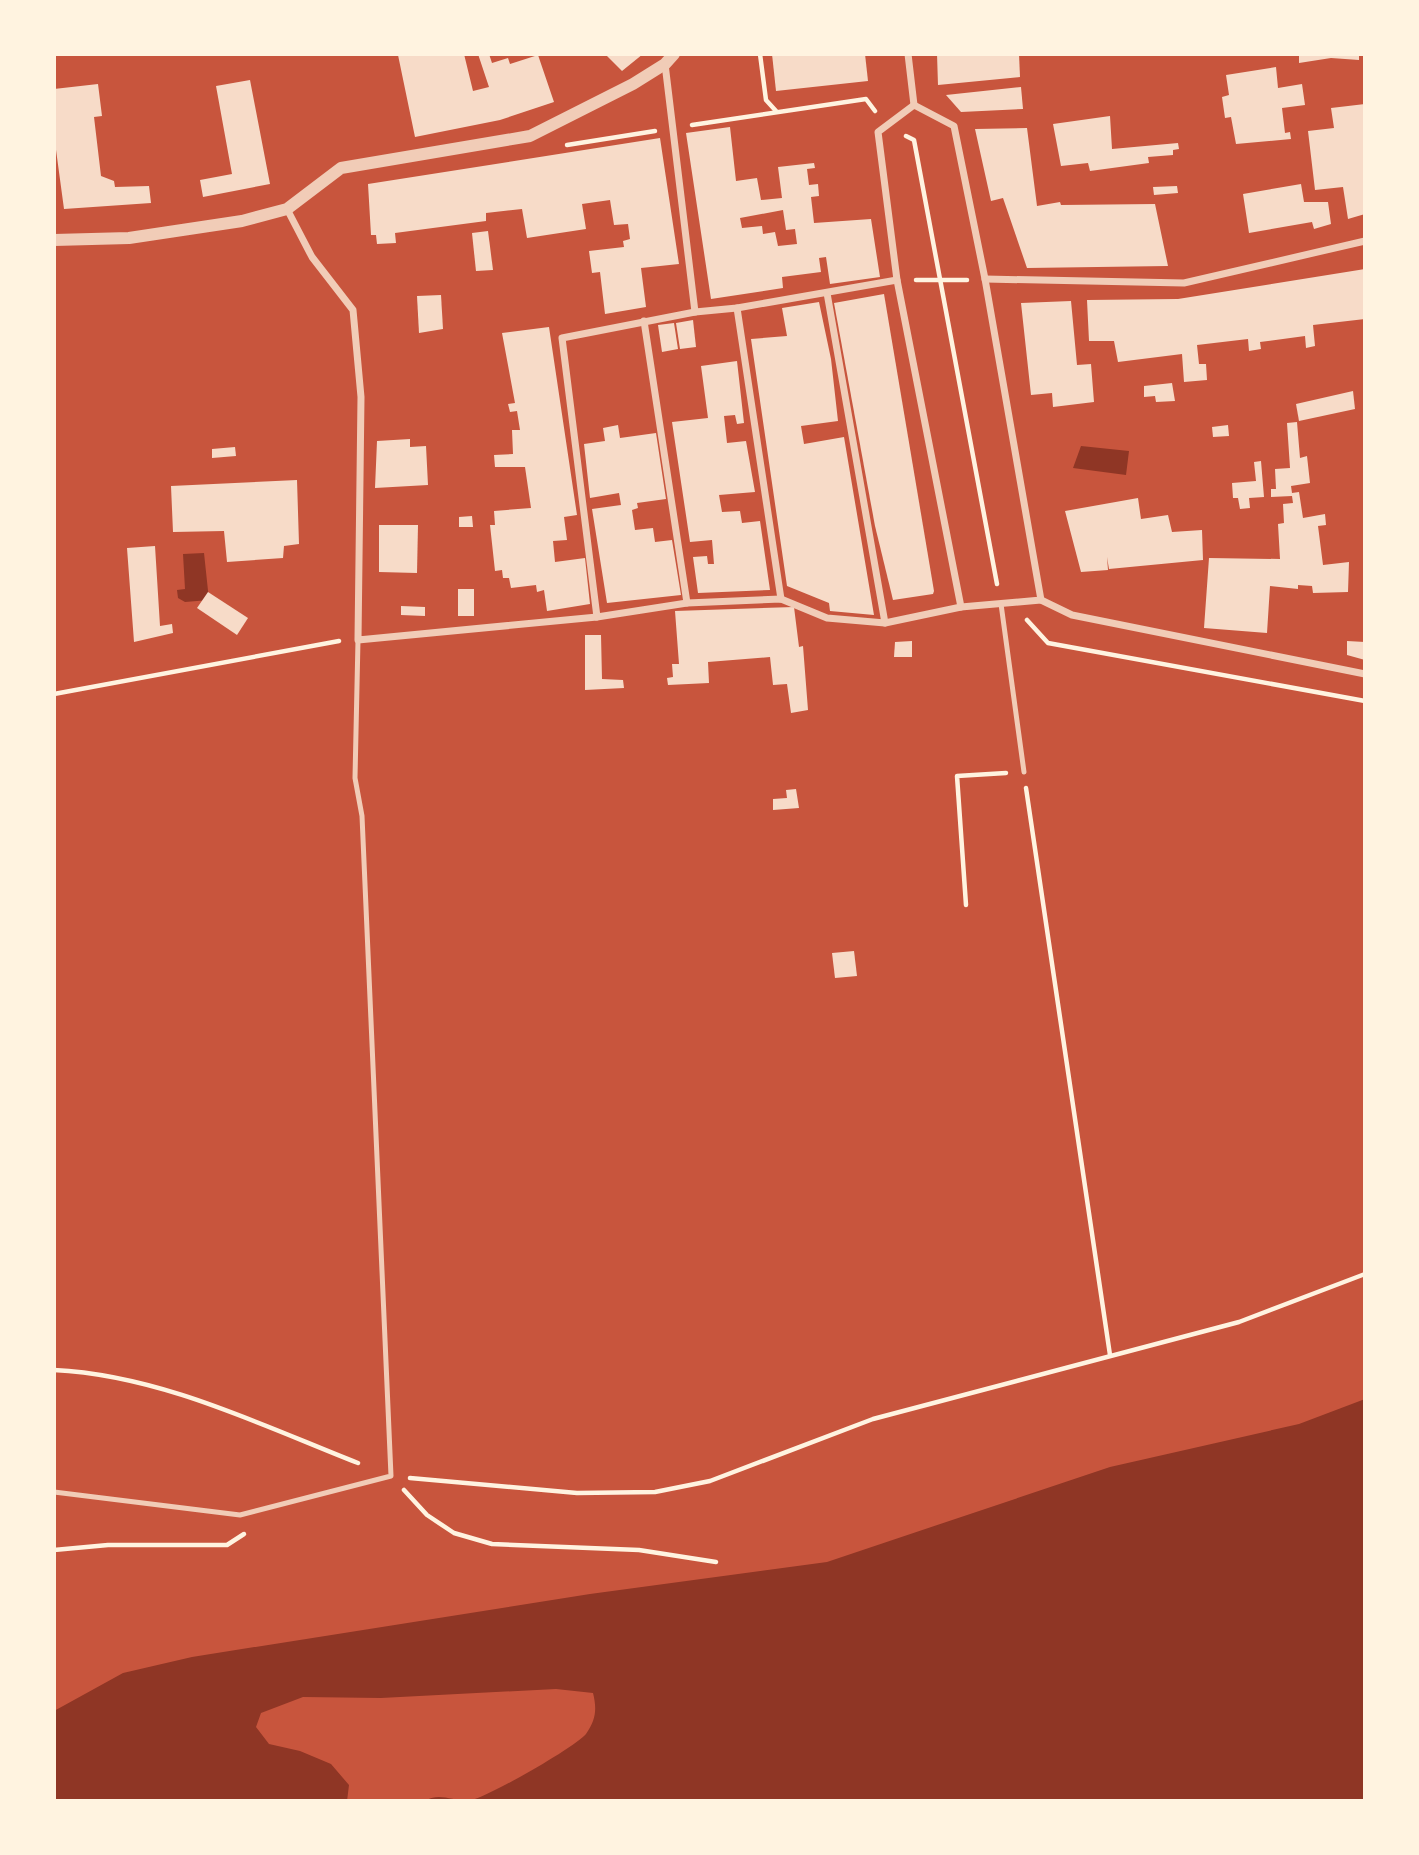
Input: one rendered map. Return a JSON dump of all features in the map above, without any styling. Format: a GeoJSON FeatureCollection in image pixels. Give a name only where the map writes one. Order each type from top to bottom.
{"type":"FeatureCollection","features":[{"type":"Feature","properties":{"kind":"street"},"geometry":{"type":"LineString","coordinates":[[908,54],[914,105]]}},
{"type":"Feature","properties":{"kind":"street"},"geometry":{"type":"LineString","coordinates":[[669,59],[695,312]]}},
{"type":"Feature","properties":{"kind":"street"},"geometry":{"type":"LineString","coordinates":[[54,240],[129,238],[242,221],[287,209],[341,169],[530,136],[633,84],[669,59]]}},
{"type":"Feature","properties":{"kind":"street"},"geometry":{"type":"LineString","coordinates":[[914,105],[878,132],[897,280],[961,607]]}},
{"type":"Feature","properties":{"kind":"street"},"geometry":{"type":"LineString","coordinates":[[914,105],[954,126],[985,279],[1041,600]]}},
{"type":"Feature","properties":{"kind":"street"},"geometry":{"type":"LineString","coordinates":[[287,209],[312,257],[353,310],[360,397],[358,640],[597,617],[687,603],[781,599],[827,618],[885,623],[961,607],[1041,600],[1072,615],[1365,674]]}},
{"type":"Feature","properties":{"kind":"street"},"geometry":{"type":"LineString","coordinates":[[985,279],[1184,283],[1365,241]]}},
{"type":"Feature","properties":{"kind":"street"},"geometry":{"type":"LineString","coordinates":[[597,617],[562,338],[695,312],[737,308],[897,280]]}},
{"type":"Feature","properties":{"kind":"street"},"geometry":{"type":"LineString","coordinates":[[827,293],[885,623]]}},
{"type":"Feature","properties":{"kind":"street"},"geometry":{"type":"LineString","coordinates":[[737,308],[781,599]]}},
{"type":"Feature","properties":{"kind":"street"},"geometry":{"type":"LineString","coordinates":[[644,321],[687,603]]}},
{"type":"Feature","properties":{"kind":"lane"},"geometry":{"type":"LineString","coordinates":[[1001,604],[1024,772]]}},
{"type":"Feature","properties":{"kind":"lane"},"geometry":{"type":"LineString","coordinates":[[54,1492],[240,1516],[391,1476],[362,816],[355,778],[358,640]]}},
{"type":"Feature","properties":{"kind":"path"},"geometry":{"type":"LineString","coordinates":[[760,54],[765,100],[777,111]]}},
{"type":"Feature","properties":{"kind":"path"},"geometry":{"type":"LineString","coordinates":[[530,136],[555,146],[866,99],[887,125],[914,140],[997,583],[1012,603],[1048,643],[1365,701]]}},
{"type":"Feature","properties":{"kind":"path"},"geometry":{"type":"LineString","coordinates":[[897,280],[985,279]]}},
{"type":"Feature","properties":{"kind":"path"},"geometry":{"type":"LineString","coordinates":[[54,694],[331,641],[358,640]]}},
{"type":"Feature","properties":{"kind":"path"},"geometry":{"type":"LineString","coordinates":[[966,905],[957,776],[1024,772],[1110,1355]]}},
{"type":"Feature","properties":{"kind":"path"},"geometry":{"type":"LineString","coordinates":[[54,1370],[77,1371],[137,1383],[196,1400],[391,1476],[577,1493],[655,1492],[710,1481],[873,1419],[1240,1322],[1365,1274]]}},
{"type":"Feature","properties":{"kind":"path"},"geometry":{"type":"LineString","coordinates":[[391,1476],[427,1515],[454,1533],[492,1544],[639,1550],[716,1562]]}},
{"type":"Feature","properties":{"kind":"path"},"geometry":{"type":"LineString","coordinates":[[54,1550],[108,1545],[227,1545],[251,1530]]}},
{"type":"Feature","properties":{"kind":"shaded area"},"geometry":{"type":"Polygon","coordinates":[[[1081,446],[1129,451],[1126,475],[1073,468],[1081,446]]]}},
{"type":"Feature","properties":{"kind":"shaded area"},"geometry":{"type":"Polygon","coordinates":[[[204,553],[209,600],[185,602],[178,598],[177,590],[185,589],[183,554],[204,553]]]}},
{"type":"Feature","properties":{"kind":"shaded area"},"geometry":{"type":"Polygon","coordinates":[[[1365,1399],[1365,1801],[424,1801],[436,1797],[472,1800],[532,1770],[578,1741],[586,1734],[594,1719],[593,1693],[556,1689],[381,1698],[303,1697],[261,1713],[256,1727],[269,1744],[300,1751],[331,1764],[349,1785],[347,1801],[54,1801],[54,1711],[123,1673],[192,1657],[590,1594],[827,1562],[1110,1467],[1299,1424],[1365,1399]]]}},
{"type":"Feature","properties":{"kind":"building"},"geometry":{"type":"Polygon","coordinates":[[[464,54],[473,91],[489,87],[478,54],[489,54],[492,63],[508,58],[510,64],[538,55],[554,102],[500,120],[415,137],[398,55],[464,54]]]}},
{"type":"Feature","properties":{"kind":"building"},"geometry":{"type":"Polygon","coordinates":[[[605,54],[643,54],[622,71],[605,54]]]}},
{"type":"Feature","properties":{"kind":"building"},"geometry":{"type":"Polygon","coordinates":[[[772,54],[865,54],[868,81],[776,91],[772,54]]]}},
{"type":"Feature","properties":{"kind":"building"},"geometry":{"type":"Polygon","coordinates":[[[937,54],[1019,54],[1020,77],[938,85],[937,54]]]}},
{"type":"Feature","properties":{"kind":"building"},"geometry":{"type":"Polygon","coordinates":[[[1299,54],[1359,54],[1359,60],[1331,58],[1299,63],[1299,54]]]}},
{"type":"Feature","properties":{"kind":"building"},"geometry":{"type":"Polygon","coordinates":[[[1276,67],[1278,88],[1302,84],[1305,105],[1282,108],[1285,133],[1290,132],[1291,139],[1236,144],[1231,117],[1225,118],[1222,97],[1229,95],[1226,75],[1276,67]]]}},
{"type":"Feature","properties":{"kind":"building"},"geometry":{"type":"Polygon","coordinates":[[[250,80],[270,184],[203,197],[200,180],[232,174],[216,86],[250,80]]]}},
{"type":"Feature","properties":{"kind":"building"},"geometry":{"type":"Polygon","coordinates":[[[98,84],[102,116],[94,117],[101,176],[114,181],[115,187],[149,186],[151,203],[64,209],[54,135],[54,89],[98,84]]]}},
{"type":"Feature","properties":{"kind":"building"},"geometry":{"type":"Polygon","coordinates":[[[1021,87],[1023,109],[961,112],[946,95],[1021,87]]]}},
{"type":"Feature","properties":{"kind":"building"},"geometry":{"type":"Polygon","coordinates":[[[1365,104],[1365,214],[1348,219],[1343,187],[1315,190],[1308,131],[1334,128],[1331,108],[1365,104]]]}},
{"type":"Feature","properties":{"kind":"building"},"geometry":{"type":"Polygon","coordinates":[[[1110,116],[1112,149],[1178,143],[1179,149],[1173,150],[1173,155],[1148,157],[1149,163],[1090,171],[1088,163],[1061,166],[1053,124],[1110,116]]]}},
{"type":"Feature","properties":{"kind":"building"},"geometry":{"type":"Polygon","coordinates":[[[730,127],[736,181],[757,178],[761,200],[782,198],[778,167],[814,163],[815,168],[807,169],[809,185],[818,184],[819,196],[811,197],[814,223],[871,219],[880,277],[830,284],[826,257],[819,258],[821,272],[782,277],[783,288],[711,299],[686,133],[730,127]],[[783,210],[740,218],[742,228],[762,226],[763,234],[775,232],[778,246],[797,244],[795,229],[786,230],[783,210]]]}},
{"type":"Feature","properties":{"kind":"building"},"geometry":{"type":"Polygon","coordinates":[[[1027,128],[1037,206],[1060,202],[1061,205],[1155,204],[1168,266],[1027,268],[1003,198],[991,201],[975,129],[1027,128]]]}},
{"type":"Feature","properties":{"kind":"building"},"geometry":{"type":"Polygon","coordinates":[[[660,138],[679,264],[641,268],[646,307],[605,314],[600,272],[592,273],[589,251],[624,247],[623,241],[630,239],[628,224],[614,225],[610,200],[582,204],[586,229],[527,238],[522,209],[486,213],[486,221],[395,233],[396,243],[377,244],[376,235],[371,235],[368,184],[660,138]]]}},
{"type":"Feature","properties":{"kind":"building"},"geometry":{"type":"Polygon","coordinates":[[[1301,184],[1304,202],[1328,202],[1331,224],[1314,229],[1312,222],[1249,233],[1243,194],[1301,184]]]}},
{"type":"Feature","properties":{"kind":"building"},"geometry":{"type":"Polygon","coordinates":[[[1177,186],[1178,193],[1154,195],[1153,187],[1177,186]]]}},
{"type":"Feature","properties":{"kind":"building"},"geometry":{"type":"Polygon","coordinates":[[[488,231],[493,270],[476,271],[472,233],[488,231]]]}},
{"type":"Feature","properties":{"kind":"building"},"geometry":{"type":"Polygon","coordinates":[[[1365,269],[1365,319],[1313,325],[1315,346],[1306,348],[1305,336],[1260,342],[1261,349],[1249,351],[1248,339],[1197,345],[1199,364],[1206,364],[1207,380],[1184,382],[1182,354],[1118,362],[1114,341],[1089,341],[1087,300],[1178,299],[1365,269]]]}},
{"type":"Feature","properties":{"kind":"building"},"geometry":{"type":"Polygon","coordinates":[[[884,294],[934,591],[933,594],[893,600],[875,526],[834,303],[884,294]]]}},
{"type":"Feature","properties":{"kind":"building"},"geometry":{"type":"Polygon","coordinates":[[[441,295],[443,329],[419,333],[417,296],[441,295]]]}},
{"type":"Feature","properties":{"kind":"building"},"geometry":{"type":"Polygon","coordinates":[[[1071,301],[1077,365],[1091,364],[1094,402],[1053,407],[1052,393],[1031,395],[1021,303],[1071,301]]]}},
{"type":"Feature","properties":{"kind":"building"},"geometry":{"type":"Polygon","coordinates":[[[819,302],[831,359],[838,421],[801,426],[804,444],[844,437],[874,615],[830,611],[829,603],[787,586],[751,339],[787,336],[782,308],[819,302]]]}},
{"type":"Feature","properties":{"kind":"building"},"geometry":{"type":"Polygon","coordinates":[[[693,320],[696,347],[680,349],[676,323],[693,320]]]}},
{"type":"Feature","properties":{"kind":"building"},"geometry":{"type":"Polygon","coordinates":[[[674,323],[678,349],[662,352],[658,325],[674,323]]]}},
{"type":"Feature","properties":{"kind":"building"},"geometry":{"type":"Polygon","coordinates":[[[549,327],[577,515],[564,517],[567,540],[553,541],[555,562],[585,558],[590,604],[547,611],[544,590],[537,592],[536,585],[511,588],[509,578],[503,578],[502,570],[495,571],[490,525],[495,525],[494,511],[531,508],[525,467],[495,467],[494,455],[513,454],[512,430],[520,430],[517,411],[510,412],[508,404],[515,403],[502,333],[549,327]]]}},
{"type":"Feature","properties":{"kind":"building"},"geometry":{"type":"Polygon","coordinates":[[[737,361],[744,423],[737,424],[735,415],[724,416],[727,443],[746,441],[755,492],[719,495],[722,512],[740,511],[742,523],[760,521],[770,590],[698,593],[693,557],[707,556],[708,564],[714,564],[712,540],[690,542],[672,422],[708,418],[701,366],[737,361]]]}},
{"type":"Feature","properties":{"kind":"building"},"geometry":{"type":"Polygon","coordinates":[[[1172,383],[1175,401],[1156,402],[1155,396],[1144,397],[1144,386],[1172,383]]]}},
{"type":"Feature","properties":{"kind":"building"},"geometry":{"type":"Polygon","coordinates":[[[1353,391],[1355,409],[1299,421],[1296,404],[1353,391]]]}},
{"type":"Feature","properties":{"kind":"building"},"geometry":{"type":"Polygon","coordinates":[[[1297,422],[1300,458],[1307,456],[1310,483],[1291,486],[1292,493],[1299,492],[1303,518],[1325,514],[1326,525],[1318,526],[1323,565],[1349,562],[1348,592],[1313,593],[1312,586],[1298,585],[1298,589],[1270,586],[1267,633],[1204,628],[1209,558],[1280,559],[1278,524],[1284,523],[1283,504],[1293,503],[1292,496],[1271,497],[1271,489],[1276,489],[1275,469],[1290,468],[1287,423],[1297,422]]]}},
{"type":"Feature","properties":{"kind":"building"},"geometry":{"type":"Polygon","coordinates":[[[618,425],[620,438],[656,433],[666,499],[637,503],[638,508],[632,510],[635,530],[653,528],[655,542],[672,540],[681,595],[607,603],[592,509],[621,505],[619,493],[590,498],[584,444],[605,441],[603,428],[618,425]]]}},
{"type":"Feature","properties":{"kind":"building"},"geometry":{"type":"Polygon","coordinates":[[[1228,425],[1229,436],[1213,437],[1212,427],[1228,425]]]}},
{"type":"Feature","properties":{"kind":"building"},"geometry":{"type":"Polygon","coordinates":[[[410,439],[410,447],[426,446],[428,485],[375,488],[377,441],[410,439]]]}},
{"type":"Feature","properties":{"kind":"building"},"geometry":{"type":"Polygon","coordinates":[[[235,447],[236,456],[212,458],[212,449],[235,447]]]}},
{"type":"Feature","properties":{"kind":"building"},"geometry":{"type":"Polygon","coordinates":[[[1261,461],[1264,497],[1249,498],[1250,508],[1240,509],[1238,498],[1233,498],[1232,483],[1256,481],[1254,462],[1261,461]]]}},
{"type":"Feature","properties":{"kind":"building"},"geometry":{"type":"Polygon","coordinates":[[[297,480],[299,544],[284,546],[283,558],[227,562],[224,531],[173,532],[171,486],[297,480]]]}},
{"type":"Feature","properties":{"kind":"building"},"geometry":{"type":"Polygon","coordinates":[[[1138,498],[1141,519],[1168,515],[1172,532],[1202,530],[1203,560],[1109,569],[1107,557],[1108,570],[1081,572],[1065,511],[1138,498]]]}},
{"type":"Feature","properties":{"kind":"building"},"geometry":{"type":"Polygon","coordinates":[[[472,516],[473,527],[459,527],[459,517],[472,516]]]}},
{"type":"Feature","properties":{"kind":"building"},"geometry":{"type":"Polygon","coordinates":[[[379,525],[418,525],[417,573],[379,572],[379,525]]]}},
{"type":"Feature","properties":{"kind":"building"},"geometry":{"type":"Polygon","coordinates":[[[155,546],[160,626],[172,624],[173,633],[134,642],[127,548],[155,546]]]}},
{"type":"Feature","properties":{"kind":"building"},"geometry":{"type":"Polygon","coordinates":[[[458,589],[474,589],[474,616],[458,616],[458,589]]]}},
{"type":"Feature","properties":{"kind":"building"},"geometry":{"type":"Polygon","coordinates":[[[208,592],[248,618],[237,635],[197,608],[208,592]]]}},
{"type":"Feature","properties":{"kind":"building"},"geometry":{"type":"Polygon","coordinates":[[[401,606],[425,607],[425,616],[401,615],[401,606]]]}},
{"type":"Feature","properties":{"kind":"building"},"geometry":{"type":"Polygon","coordinates":[[[794,607],[799,647],[803,646],[808,710],[791,713],[787,684],[773,685],[770,657],[708,662],[709,683],[668,685],[667,678],[673,677],[672,664],[679,664],[675,611],[794,607]]]}},
{"type":"Feature","properties":{"kind":"building"},"geometry":{"type":"Polygon","coordinates":[[[585,635],[601,635],[602,679],[623,680],[624,688],[585,690],[585,635]]]}},
{"type":"Feature","properties":{"kind":"building"},"geometry":{"type":"Polygon","coordinates":[[[912,641],[912,657],[894,657],[895,642],[912,641]]]}},
{"type":"Feature","properties":{"kind":"building"},"geometry":{"type":"Polygon","coordinates":[[[1347,641],[1365,642],[1365,660],[1347,655],[1347,641]]]}},
{"type":"Feature","properties":{"kind":"building"},"geometry":{"type":"Polygon","coordinates":[[[796,789],[799,808],[773,810],[773,799],[787,798],[786,790],[796,789]]]}},
{"type":"Feature","properties":{"kind":"building"},"geometry":{"type":"Polygon","coordinates":[[[854,951],[857,976],[835,978],[832,953],[854,951]]]}}]}
